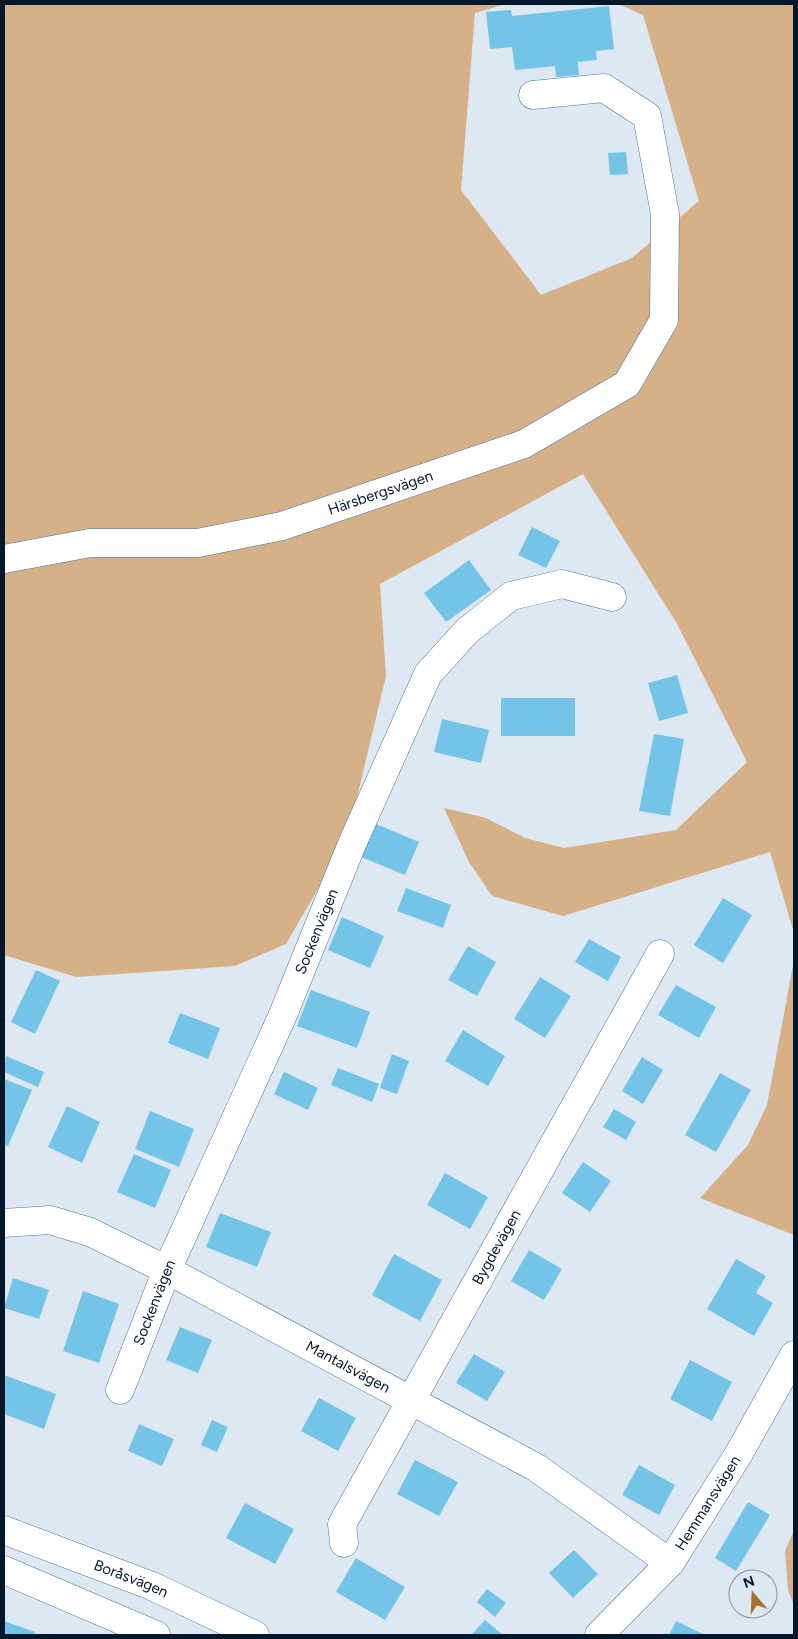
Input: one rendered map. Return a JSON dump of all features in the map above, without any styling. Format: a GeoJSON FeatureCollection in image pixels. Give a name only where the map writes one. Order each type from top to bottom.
{"type":"FeatureCollection","features":[{"type":"Feature","properties":{"kind":"street","name":"Härsbergsvägen"},"geometry":{"type":"LineString","coordinates":[[4,559],[90,543],[198,543],[282,526],[524,444],[627,384],[664,320],[665,214],[647,116],[604,88],[533,95]]}},
{"type":"Feature","properties":{"kind":"street","name":"Sockenvägen"},"geometry":{"type":"LineString","coordinates":[[120,1390],[167,1270],[282,1017],[352,844],[428,674],[467,631],[511,596],[562,584],[612,597]]}},
{"type":"Feature","properties":{"kind":"street","name":"Bygdevägen"},"geometry":{"type":"LineString","coordinates":[[344,1543],[342,1524],[660,954]]}},
{"type":"Feature","properties":{"kind":"street","name":"Mantalsvägen"},"geometry":{"type":"LineString","coordinates":[[4,1223],[50,1220],[90,1232],[167,1270],[537,1468],[670,1563]]}},
{"type":"Feature","properties":{"kind":"street","name":"Hemmansvägen"},"geometry":{"type":"LineString","coordinates":[[599,1635],[670,1563],[738,1455],[794,1355]]}},
{"type":"Feature","properties":{"kind":"street","name":"Boråsvägen"},"geometry":{"type":"LineString","coordinates":[[4,1530],[152,1586],[255,1635]]}},
{"type":"Feature","properties":{"kind":"street"},"geometry":{"type":"LineString","coordinates":[[4,1570],[156,1635]]}},
{"type":"Feature","properties":{"kind":"shaded area"},"geometry":{"type":"Polygon","coordinates":[[[4,4],[506,4],[475,13],[461,190],[541,295],[632,258],[699,201],[643,15],[618,4],[794,4],[794,933],[770,852],[563,916],[492,896],[469,862],[444,808],[486,818],[525,838],[564,848],[676,830],[747,762],[676,622],[583,474],[380,584],[386,676],[347,839],[286,944],[235,966],[76,977],[4,955],[4,4]]]}},
{"type":"Feature","properties":{"kind":"shaded area"},"geometry":{"type":"Polygon","coordinates":[[[794,960],[794,1235],[700,1198],[748,1145],[767,1105],[794,960]]]}},
{"type":"Feature","properties":{"kind":"shaded area"},"geometry":{"type":"Polygon","coordinates":[[[794,1530],[794,1605],[788,1590],[785,1551],[794,1530]]]}},
{"type":"Feature","properties":{"kind":"building"},"geometry":{"type":"Polygon","coordinates":[[[609,6],[614,49],[596,51],[597,60],[578,62],[579,75],[556,77],[555,66],[515,70],[512,47],[490,49],[486,12],[511,10],[512,16],[609,6]]]}},
{"type":"Feature","properties":{"kind":"building"},"geometry":{"type":"Polygon","coordinates":[[[626,152],[628,174],[610,175],[608,153],[626,152]]]}},
{"type":"Feature","properties":{"kind":"building"},"geometry":{"type":"Polygon","coordinates":[[[532,527],[560,541],[546,568],[518,555],[532,527]]]}},
{"type":"Feature","properties":{"kind":"building"},"geometry":{"type":"Polygon","coordinates":[[[469,560],[491,590],[446,622],[424,593],[469,560]]]}},
{"type":"Feature","properties":{"kind":"building"},"geometry":{"type":"Polygon","coordinates":[[[677,675],[688,713],[659,721],[648,683],[677,675]]]}},
{"type":"Feature","properties":{"kind":"building"},"geometry":{"type":"Polygon","coordinates":[[[501,698],[575,698],[575,736],[501,736],[501,698]]]}},
{"type":"Feature","properties":{"kind":"building"},"geometry":{"type":"Polygon","coordinates":[[[442,719],[489,730],[481,763],[434,752],[442,719]]]}},
{"type":"Feature","properties":{"kind":"building"},"geometry":{"type":"Polygon","coordinates":[[[654,734],[684,739],[670,816],[639,811],[654,734]]]}},
{"type":"Feature","properties":{"kind":"building"},"geometry":{"type":"Polygon","coordinates":[[[376,824],[419,842],[405,875],[361,857],[376,824]]]}},
{"type":"Feature","properties":{"kind":"building"},"geometry":{"type":"Polygon","coordinates":[[[406,888],[451,905],[443,928],[397,911],[406,888]]]}},
{"type":"Feature","properties":{"kind":"building"},"geometry":{"type":"Polygon","coordinates":[[[723,898],[752,915],[723,963],[694,945],[723,898]]]}},
{"type":"Feature","properties":{"kind":"building"},"geometry":{"type":"Polygon","coordinates":[[[342,917],[384,936],[370,968],[328,950],[342,917]]]}},
{"type":"Feature","properties":{"kind":"building"},"geometry":{"type":"Polygon","coordinates":[[[589,939],[621,957],[608,981],[575,962],[589,939]]]}},
{"type":"Feature","properties":{"kind":"building"},"geometry":{"type":"Polygon","coordinates":[[[468,946],[496,962],[477,996],[448,980],[468,946]]]}},
{"type":"Feature","properties":{"kind":"building"},"geometry":{"type":"Polygon","coordinates":[[[36,970],[60,981],[35,1034],[11,1022],[36,970]]]}},
{"type":"Feature","properties":{"kind":"building"},"geometry":{"type":"Polygon","coordinates":[[[540,977],[571,996],[545,1038],[514,1019],[540,977]]]}},
{"type":"Feature","properties":{"kind":"building"},"geometry":{"type":"Polygon","coordinates":[[[676,985],[716,1007],[699,1038],[658,1015],[676,985]]]}},
{"type":"Feature","properties":{"kind":"building"},"geometry":{"type":"Polygon","coordinates":[[[311,990],[370,1012],[357,1048],[297,1026],[311,990]]]}},
{"type":"Feature","properties":{"kind":"building"},"geometry":{"type":"Polygon","coordinates":[[[180,1013],[220,1028],[208,1059],[168,1043],[180,1013]]]}},
{"type":"Feature","properties":{"kind":"building"},"geometry":{"type":"Polygon","coordinates":[[[463,1030],[505,1056],[488,1086],[445,1061],[463,1030]]]}},
{"type":"Feature","properties":{"kind":"building"},"geometry":{"type":"Polygon","coordinates":[[[392,1054],[409,1061],[397,1094],[380,1088],[392,1054]]]}},
{"type":"Feature","properties":{"kind":"building"},"geometry":{"type":"Polygon","coordinates":[[[6,1056],[44,1072],[38,1087],[4,1072],[6,1056]]]}},
{"type":"Feature","properties":{"kind":"building"},"geometry":{"type":"Polygon","coordinates":[[[642,1057],[663,1070],[643,1104],[622,1091],[642,1057]]]}},
{"type":"Feature","properties":{"kind":"building"},"geometry":{"type":"Polygon","coordinates":[[[338,1068],[379,1084],[372,1102],[331,1085],[338,1068]]]}},
{"type":"Feature","properties":{"kind":"building"},"geometry":{"type":"Polygon","coordinates":[[[284,1072],[318,1088],[308,1110],[274,1094],[284,1072]]]}},
{"type":"Feature","properties":{"kind":"building"},"geometry":{"type":"Polygon","coordinates":[[[720,1073],[751,1090],[716,1152],[685,1135],[720,1073]]]}},
{"type":"Feature","properties":{"kind":"building"},"geometry":{"type":"Polygon","coordinates":[[[4,1079],[32,1090],[8,1146],[4,1145],[4,1079]]]}},
{"type":"Feature","properties":{"kind":"building"},"geometry":{"type":"Polygon","coordinates":[[[67,1106],[100,1122],[82,1163],[48,1147],[67,1106]]]}},
{"type":"Feature","properties":{"kind":"building"},"geometry":{"type":"Polygon","coordinates":[[[614,1109],[636,1122],[626,1140],[603,1127],[614,1109]]]}},
{"type":"Feature","properties":{"kind":"building"},"geometry":{"type":"Polygon","coordinates":[[[150,1111],[194,1129],[179,1167],[135,1149],[150,1111]]]}},
{"type":"Feature","properties":{"kind":"building"},"geometry":{"type":"Polygon","coordinates":[[[134,1154],[171,1170],[155,1208],[117,1192],[134,1154]]]}},
{"type":"Feature","properties":{"kind":"building"},"geometry":{"type":"Polygon","coordinates":[[[583,1162],[611,1181],[590,1212],[562,1193],[583,1162]]]}},
{"type":"Feature","properties":{"kind":"building"},"geometry":{"type":"Polygon","coordinates":[[[445,1173],[488,1197],[470,1229],[427,1205],[445,1173]]]}},
{"type":"Feature","properties":{"kind":"building"},"geometry":{"type":"Polygon","coordinates":[[[220,1213],[271,1232],[257,1267],[206,1247],[220,1213]]]}},
{"type":"Feature","properties":{"kind":"building"},"geometry":{"type":"Polygon","coordinates":[[[529,1250],[562,1269],[544,1300],[511,1281],[529,1250]]]}},
{"type":"Feature","properties":{"kind":"building"},"geometry":{"type":"Polygon","coordinates":[[[394,1254],[442,1280],[420,1321],[372,1295],[394,1254]]]}},
{"type":"Feature","properties":{"kind":"building"},"geometry":{"type":"Polygon","coordinates":[[[736,1259],[766,1276],[756,1293],[773,1303],[754,1336],[707,1309],[736,1259]]]}},
{"type":"Feature","properties":{"kind":"building"},"geometry":{"type":"Polygon","coordinates":[[[13,1278],[49,1290],[39,1319],[4,1308],[13,1278]]]}},
{"type":"Feature","properties":{"kind":"building"},"geometry":{"type":"Polygon","coordinates":[[[83,1291],[119,1304],[99,1363],[63,1351],[83,1291]]]}},
{"type":"Feature","properties":{"kind":"building"},"geometry":{"type":"Polygon","coordinates":[[[180,1327],[212,1340],[198,1373],[166,1360],[180,1327]]]}},
{"type":"Feature","properties":{"kind":"building"},"geometry":{"type":"Polygon","coordinates":[[[474,1354],[505,1372],[487,1401],[456,1383],[474,1354]]]}},
{"type":"Feature","properties":{"kind":"building"},"geometry":{"type":"Polygon","coordinates":[[[690,1360],[732,1382],[712,1421],[670,1399],[690,1360]]]}},
{"type":"Feature","properties":{"kind":"building"},"geometry":{"type":"Polygon","coordinates":[[[4,1375],[56,1394],[44,1429],[4,1414],[4,1375]]]}},
{"type":"Feature","properties":{"kind":"building"},"geometry":{"type":"Polygon","coordinates":[[[319,1398],[356,1418],[338,1451],[301,1431],[319,1398]]]}},
{"type":"Feature","properties":{"kind":"building"},"geometry":{"type":"Polygon","coordinates":[[[212,1420],[228,1427],[217,1452],[201,1445],[212,1420]]]}},
{"type":"Feature","properties":{"kind":"building"},"geometry":{"type":"Polygon","coordinates":[[[139,1424],[174,1439],[162,1466],[128,1451],[139,1424]]]}},
{"type":"Feature","properties":{"kind":"building"},"geometry":{"type":"Polygon","coordinates":[[[415,1460],[458,1482],[439,1516],[397,1494],[415,1460]]]}},
{"type":"Feature","properties":{"kind":"building"},"geometry":{"type":"Polygon","coordinates":[[[639,1465],[675,1485],[659,1515],[622,1495],[639,1465]]]}},
{"type":"Feature","properties":{"kind":"building"},"geometry":{"type":"Polygon","coordinates":[[[748,1502],[770,1515],[737,1569],[733,1569],[715,1558],[748,1502]]]}},
{"type":"Feature","properties":{"kind":"building"},"geometry":{"type":"Polygon","coordinates":[[[245,1503],[294,1529],[275,1564],[226,1538],[245,1503]]]}},
{"type":"Feature","properties":{"kind":"building"},"geometry":{"type":"Polygon","coordinates":[[[574,1550],[598,1574],[573,1598],[549,1573],[574,1550]]]}},
{"type":"Feature","properties":{"kind":"building"},"geometry":{"type":"Polygon","coordinates":[[[356,1558],[405,1587],[385,1620],[336,1592],[356,1558]]]}},
{"type":"Feature","properties":{"kind":"building"},"geometry":{"type":"Polygon","coordinates":[[[487,1589],[506,1603],[495,1617],[477,1602],[487,1589]]]}},
{"type":"Feature","properties":{"kind":"building"},"geometry":{"type":"Polygon","coordinates":[[[485,1620],[503,1635],[471,1635],[485,1620]]]}},
{"type":"Feature","properties":{"kind":"building"},"geometry":{"type":"Polygon","coordinates":[[[4,1621],[35,1632],[34,1635],[4,1635],[4,1621]]]}},
{"type":"Feature","properties":{"kind":"building"},"geometry":{"type":"Polygon","coordinates":[[[676,1621],[705,1635],[669,1635],[676,1621]]]}}]}
